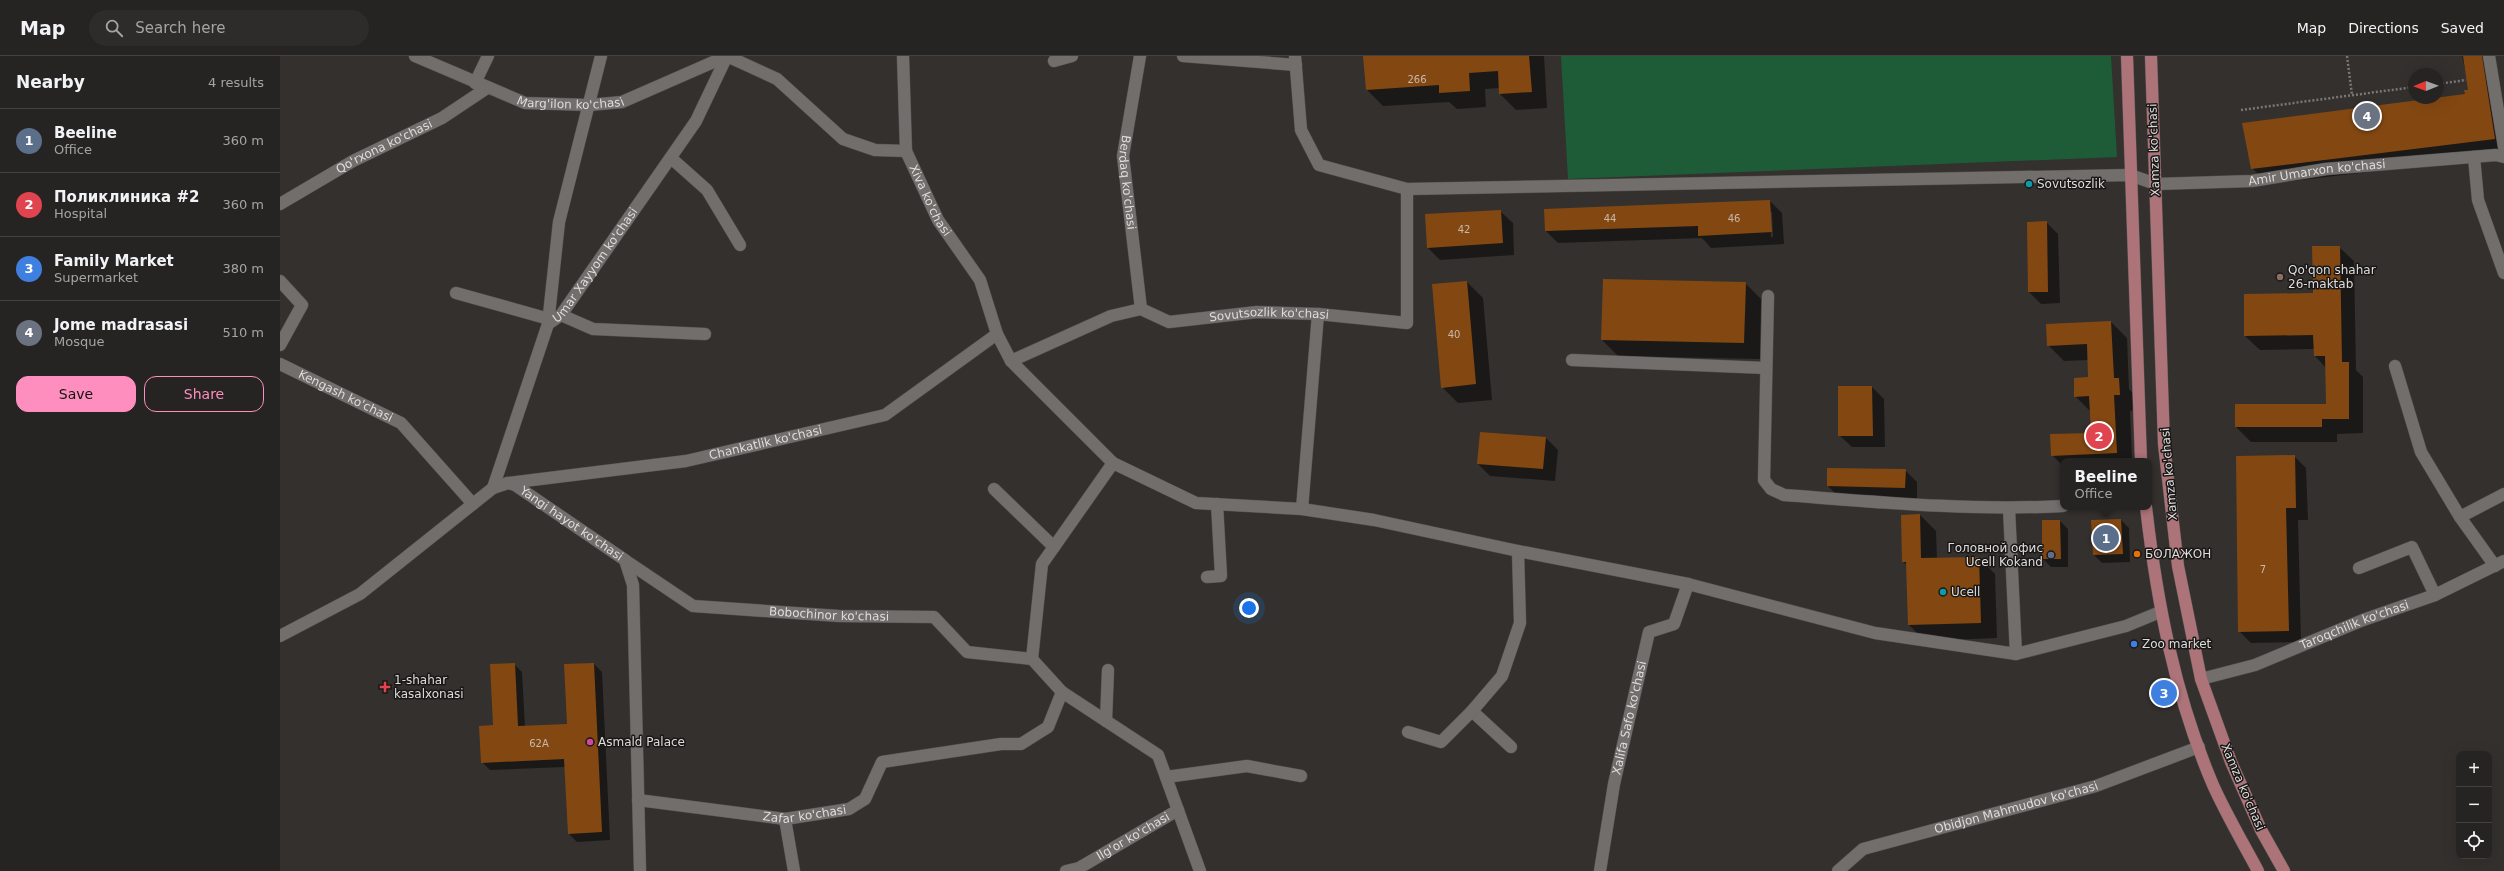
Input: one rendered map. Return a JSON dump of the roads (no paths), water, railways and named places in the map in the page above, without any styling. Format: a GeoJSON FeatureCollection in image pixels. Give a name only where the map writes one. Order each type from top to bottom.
{"type":"FeatureCollection","features":[{"type":"Feature","properties":{"kind":"main road","name":"Xamza ko'chasi"},"geometry":{"type":"LineString","coordinates":[[2127,56],[2141,458]]}},
{"type":"Feature","properties":{"kind":"main road","name":"Xamza ko'chasi"},"geometry":{"type":"LineString","coordinates":[[2151,56],[2164,444],[2178,566],[2201,679],[2231,762],[2258,824],[2284,871]]}},
{"type":"Feature","properties":{"kind":"main road","name":"Xamza ko'chasi"},"geometry":{"type":"LineString","coordinates":[[2146,510],[2160,612],[2186,713],[2214,786],[2258,871]]}},
{"type":"Feature","properties":{"kind":"street","name":"Marg'ilon ko'chasi"},"geometry":{"type":"LineString","coordinates":[[415,56],[448,69],[475,83],[525,103],[590,105],[622,102],[727,56]]}},
{"type":"Feature","properties":{"kind":"street"},"geometry":{"type":"LineString","coordinates":[[475,83],[488,56]]}},
{"type":"Feature","properties":{"kind":"street"},"geometry":{"type":"LineString","coordinates":[[456,293],[549,322],[559,222],[590,105],[601,56]]}},
{"type":"Feature","properties":{"kind":"street"},"geometry":{"type":"LineString","coordinates":[[727,56],[776,79],[843,140],[875,150],[906,151]]}},
{"type":"Feature","properties":{"kind":"street","name":"Umar Xayyom ko'chasi"},"geometry":{"type":"LineString","coordinates":[[493,488],[549,322],[562,315],[696,121],[727,56]]}},
{"type":"Feature","properties":{"kind":"street","name":"Xiva ko'chasi"},"geometry":{"type":"LineString","coordinates":[[903,56],[906,151],[938,220],[980,280],[997,334],[1011,361],[1113,463],[1196,503],[1302,509],[1374,520],[1518,551],[1688,584],[1875,633],[2016,654]]}},
{"type":"Feature","properties":{"kind":"street"},"geometry":{"type":"LineString","coordinates":[[1054,61],[1072,56]]}},
{"type":"Feature","properties":{"kind":"street","name":"Berdaq ko'chasi"},"geometry":{"type":"LineString","coordinates":[[1140,56],[1123,156],[1141,309]]}},
{"type":"Feature","properties":{"kind":"street"},"geometry":{"type":"LineString","coordinates":[[1183,56],[1295,60],[1301,130],[1319,165],[1407,189],[2130,175]]}},
{"type":"Feature","properties":{"kind":"street"},"geometry":{"type":"LineString","coordinates":[[2489,56],[2504,147]]}},
{"type":"Feature","properties":{"kind":"street","name":"Qo'rxona ko'chasi"},"geometry":{"type":"LineString","coordinates":[[280,204],[353,161],[442,118],[487,88]]}},
{"type":"Feature","properties":{"kind":"street","name":"Amir Umarxon ko'chasi"},"geometry":{"type":"LineString","coordinates":[[2130,175],[2156,184],[2252,181],[2326,169],[2474,156],[2496,155],[2504,157]]}},
{"type":"Feature","properties":{"kind":"street"},"geometry":{"type":"LineString","coordinates":[[2474,156],[2478,200],[2504,273]]}},
{"type":"Feature","properties":{"kind":"street"},"geometry":{"type":"LineString","coordinates":[[671,158],[707,190],[740,245]]}},
{"type":"Feature","properties":{"kind":"street","name":"Sovutsozlik ko'chasi"},"geometry":{"type":"LineString","coordinates":[[1141,309],[1169,322],[1257,312],[1318,314],[1407,323],[1407,189]]}},
{"type":"Feature","properties":{"kind":"street"},"geometry":{"type":"LineString","coordinates":[[280,281],[302,305],[280,345]]}},
{"type":"Feature","properties":{"kind":"street"},"geometry":{"type":"LineString","coordinates":[[1768,296],[1764,480],[1771,489],[1784,495],[1905,504],[2009,508],[2060,506]]}},
{"type":"Feature","properties":{"kind":"street"},"geometry":{"type":"LineString","coordinates":[[1011,361],[1111,316],[1141,309]]}},
{"type":"Feature","properties":{"kind":"street"},"geometry":{"type":"LineString","coordinates":[[1302,509],[1318,314]]}},
{"type":"Feature","properties":{"kind":"street"},"geometry":{"type":"LineString","coordinates":[[562,315],[593,329],[705,334]]}},
{"type":"Feature","properties":{"kind":"street","name":"Chankatlik ko'chasi"},"geometry":{"type":"LineString","coordinates":[[508,483],[686,461],[885,415],[997,334]]}},
{"type":"Feature","properties":{"kind":"street"},"geometry":{"type":"LineString","coordinates":[[1572,360],[1766,368]]}},
{"type":"Feature","properties":{"kind":"street","name":"Kengash ko'chasi"},"geometry":{"type":"LineString","coordinates":[[280,364],[401,423],[473,504]]}},
{"type":"Feature","properties":{"kind":"street"},"geometry":{"type":"LineString","coordinates":[[2395,366],[2421,452],[2460,517],[2500,563]]}},
{"type":"Feature","properties":{"kind":"street"},"geometry":{"type":"LineString","coordinates":[[1113,463],[1042,564],[1032,659],[1062,692],[1158,755],[1200,871]]}},
{"type":"Feature","properties":{"kind":"street","name":"Yangi hayot ko'chasi"},"geometry":{"type":"LineString","coordinates":[[280,636],[360,594],[493,488],[508,483],[515,485],[625,560],[633,585],[640,871]]}},
{"type":"Feature","properties":{"kind":"street"},"geometry":{"type":"LineString","coordinates":[[994,489],[1054,547]]}},
{"type":"Feature","properties":{"kind":"street"},"geometry":{"type":"LineString","coordinates":[[2460,517],[2504,494]]}},
{"type":"Feature","properties":{"kind":"street"},"geometry":{"type":"LineString","coordinates":[[1207,577],[1221,576],[1217,504]]}},
{"type":"Feature","properties":{"kind":"street"},"geometry":{"type":"LineString","coordinates":[[2009,508],[2016,654],[2126,626],[2160,612]]}},
{"type":"Feature","properties":{"kind":"street"},"geometry":{"type":"LineString","coordinates":[[2360,568],[2412,547],[2435,595]]}},
{"type":"Feature","properties":{"kind":"street"},"geometry":{"type":"LineString","coordinates":[[1408,732],[1441,742],[1472,711],[1502,676],[1520,623],[1518,551]]}},
{"type":"Feature","properties":{"kind":"street","name":"Bobochinor ko'chasi"},"geometry":{"type":"LineString","coordinates":[[625,560],[693,606],[839,616],[934,617],[967,652],[1032,659]]}},
{"type":"Feature","properties":{"kind":"street","name":"Taroqchilik ko'chasi"},"geometry":{"type":"LineString","coordinates":[[2201,679],[2255,665],[2363,620],[2435,595],[2500,563]]}},
{"type":"Feature","properties":{"kind":"street","name":"Xalifa Safo ko'chasi"},"geometry":{"type":"LineString","coordinates":[[1600,871],[1614,784],[1649,632],[1674,624],[1688,584]]}},
{"type":"Feature","properties":{"kind":"street"},"geometry":{"type":"LineString","coordinates":[[1106,722],[1108,670]]}},
{"type":"Feature","properties":{"kind":"street","name":"Zafar ko'chasi"},"geometry":{"type":"LineString","coordinates":[[638,800],[785,820],[849,809],[865,799],[882,762],[1001,744],[1021,744],[1048,727],[1062,692]]}},
{"type":"Feature","properties":{"kind":"street"},"geometry":{"type":"LineString","coordinates":[[1472,711],[1511,747]]}},
{"type":"Feature","properties":{"kind":"street","name":"Obidjon Mahmudov ko'chasi"},"geometry":{"type":"LineString","coordinates":[[1838,871],[1863,849],[2096,786],[2199,747]]}},
{"type":"Feature","properties":{"kind":"street"},"geometry":{"type":"LineString","coordinates":[[1166,777],[1247,766],[1301,776]]}},
{"type":"Feature","properties":{"kind":"street","name":"Ilg'or ko'chasi"},"geometry":{"type":"LineString","coordinates":[[1066,871],[1079,868],[1178,810]]}},
{"type":"Feature","properties":{"kind":"street"},"geometry":{"type":"LineString","coordinates":[[785,820],[794,871],[798,871]]}},
{"type":"Feature","properties":{"kind":"place","name":"Jome madrasasi"},"geometry":{"type":"Point","coordinates":[2367,116]}},
{"type":"Feature","properties":{"kind":"place","name":"Sovutsozlik"},"geometry":{"type":"Point","coordinates":[2029,184]}},
{"type":"Feature","properties":{"kind":"place","name":"Qo'qon shahar 26-maktab"},"geometry":{"type":"Point","coordinates":[2280,277]}},
{"type":"Feature","properties":{"kind":"place","name":"Поликлиника #2"},"geometry":{"type":"Point","coordinates":[2099,436]}},
{"type":"Feature","properties":{"kind":"place","name":"Beeline"},"geometry":{"type":"Point","coordinates":[2106,538]}},
{"type":"Feature","properties":{"kind":"place","name":"БОЛАЖОН"},"geometry":{"type":"Point","coordinates":[2137,554]}},
{"type":"Feature","properties":{"kind":"place","name":"Головной офис Ucell Kokand"},"geometry":{"type":"Point","coordinates":[2051,555]}},
{"type":"Feature","properties":{"kind":"place","name":"Ucell"},"geometry":{"type":"Point","coordinates":[1943,592]}},
{"type":"Feature","properties":{"kind":"place","name":"Zoo market"},"geometry":{"type":"Point","coordinates":[2134,644]}},
{"type":"Feature","properties":{"kind":"place","name":"1-shahar kasalxonasi"},"geometry":{"type":"Point","coordinates":[385,687]}},
{"type":"Feature","properties":{"kind":"place","name":"Family Market"},"geometry":{"type":"Point","coordinates":[2164,693]}},
{"type":"Feature","properties":{"kind":"place","name":"Asmald Palace"},"geometry":{"type":"Point","coordinates":[590,742]}}]}
